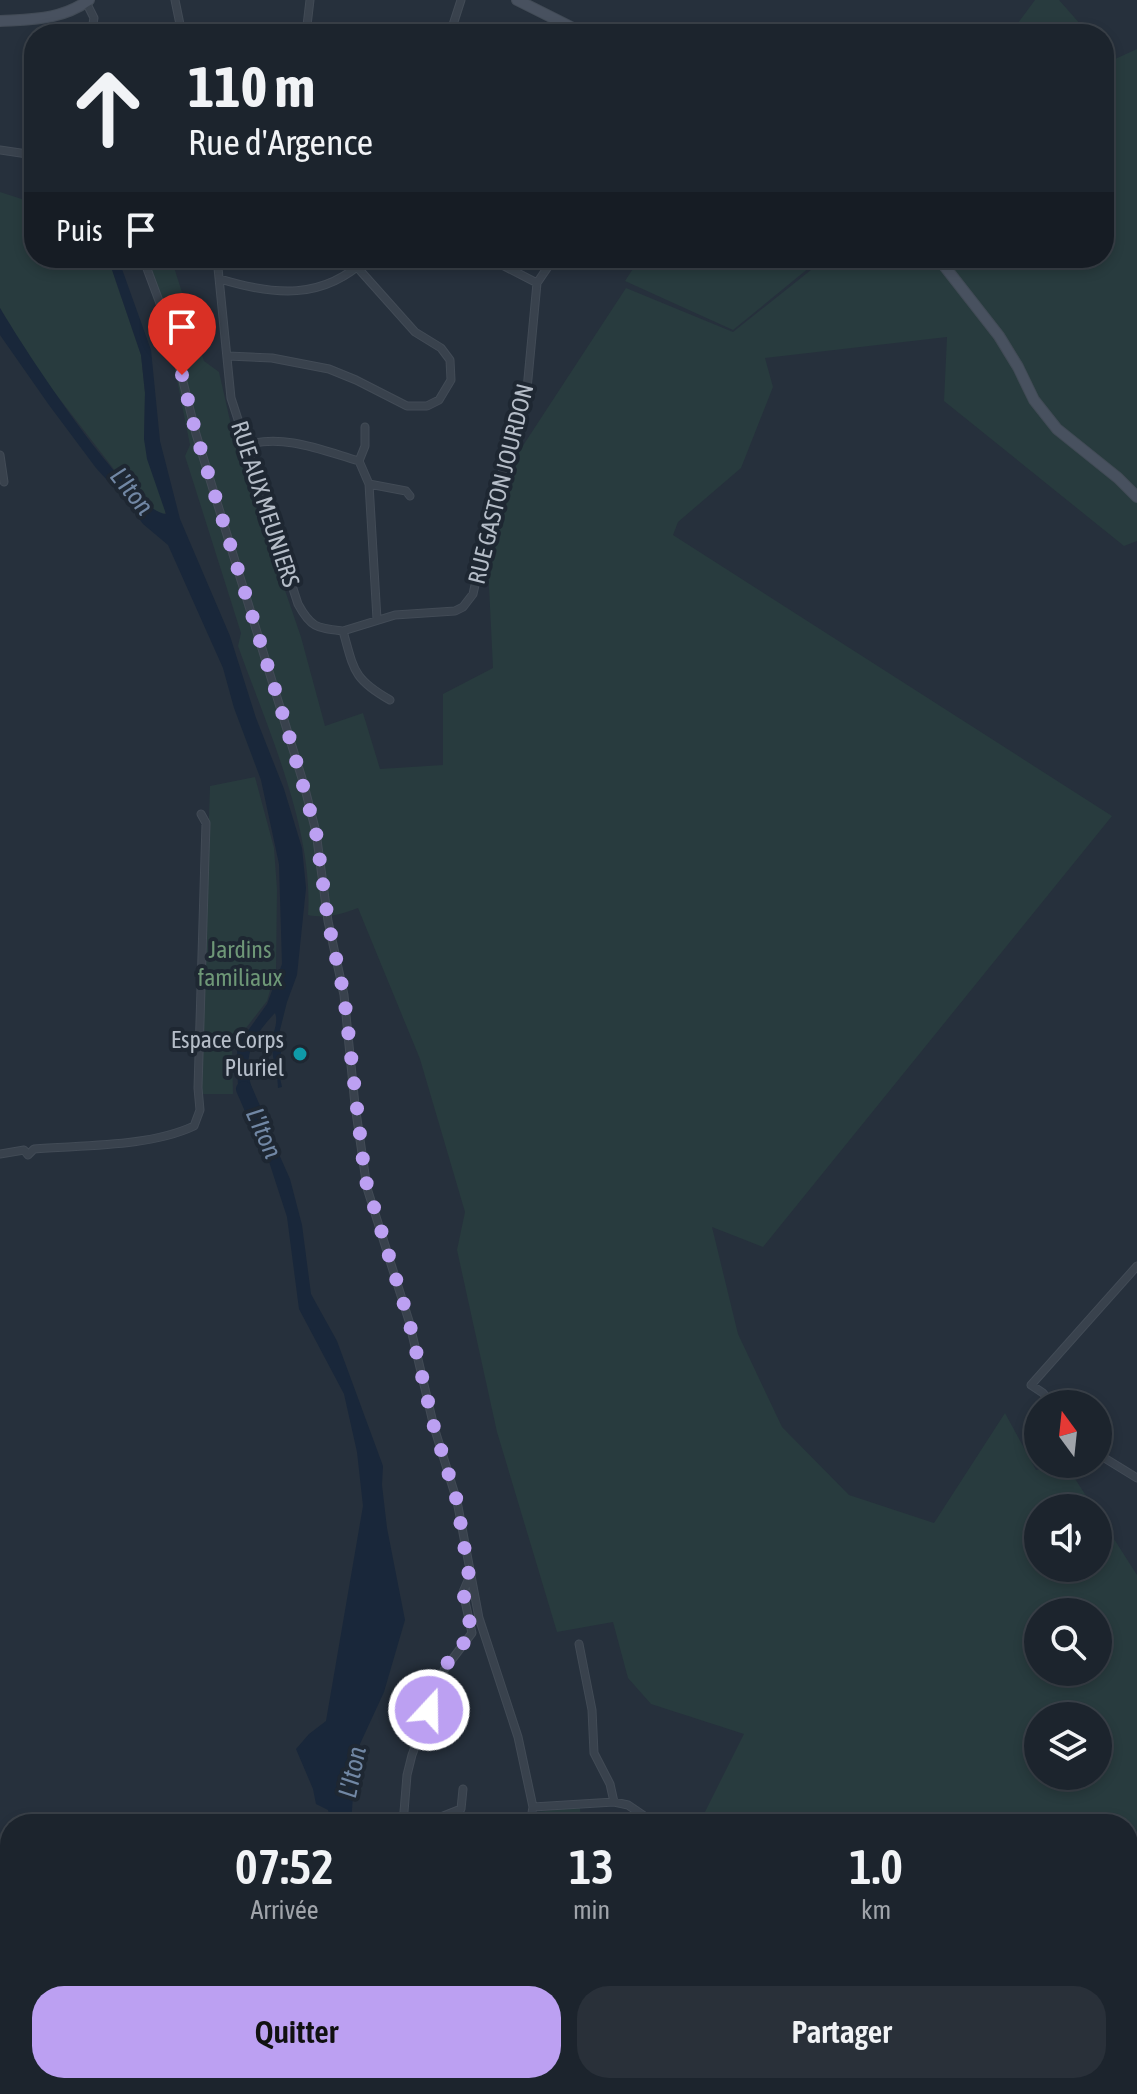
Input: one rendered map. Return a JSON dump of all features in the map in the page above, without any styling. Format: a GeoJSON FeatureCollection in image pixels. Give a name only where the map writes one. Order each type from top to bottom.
{"type":"FeatureCollection","features":[{"type":"Feature","properties":{"kind":"street"},"geometry":{"type":"LineString","coordinates":[[175,0],[180,24]]}},
{"type":"Feature","properties":{"kind":"street"},"geometry":{"type":"LineString","coordinates":[[307,24],[310,0]]}},
{"type":"Feature","properties":{"kind":"street"},"geometry":{"type":"LineString","coordinates":[[453,24],[461,0]]}},
{"type":"Feature","properties":{"kind":"street"},"geometry":{"type":"LineString","coordinates":[[517,0],[563,24]]}},
{"type":"Feature","properties":{"kind":"street"},"geometry":{"type":"LineString","coordinates":[[0,21],[53,18],[88,1],[93,24]]}},
{"type":"Feature","properties":{"kind":"street"},"geometry":{"type":"LineString","coordinates":[[0,150],[24,154]]}},
{"type":"Feature","properties":{"kind":"street"},"geometry":{"type":"LineString","coordinates":[[147,268],[171,333],[196,434],[307,797],[344,995],[365,1178],[409,1321],[434,1427],[457,1501],[479,1618],[518,1737],[533,1807],[532,1814]]}},
{"type":"Feature","properties":{"kind":"street","name":"RUE AUX MEUNIERS"},"geometry":{"type":"LineString","coordinates":[[218,268],[231,398],[298,604],[308,622],[318,628],[343,631]]}},
{"type":"Feature","properties":{"kind":"street"},"geometry":{"type":"LineString","coordinates":[[220,279],[260,291],[295,292],[328,283],[355,268]]}},
{"type":"Feature","properties":{"kind":"street"},"geometry":{"type":"LineString","coordinates":[[228,356],[272,358],[329,369],[407,406],[427,406],[439,400],[451,380],[450,360],[441,348],[415,332],[358,268]]}},
{"type":"Feature","properties":{"kind":"street"},"geometry":{"type":"LineString","coordinates":[[514,268],[537,283],[547,268]]}},
{"type":"Feature","properties":{"kind":"street"},"geometry":{"type":"LineString","coordinates":[[946,268],[999,336],[1034,400],[1057,429],[1137,497]]}},
{"type":"Feature","properties":{"kind":"street","name":"RUE GASTON JOURDON"},"geometry":{"type":"LineString","coordinates":[[343,631],[395,615],[455,611],[463,607],[473,594],[498,483],[521,423],[526,400],[537,283]]}},
{"type":"Feature","properties":{"kind":"street"},"geometry":{"type":"LineString","coordinates":[[365,427],[365,446],[359,461],[369,484],[377,619]]}},
{"type":"Feature","properties":{"kind":"street"},"geometry":{"type":"LineString","coordinates":[[245,445],[292,441],[359,461]]}},
{"type":"Feature","properties":{"kind":"street"},"geometry":{"type":"LineString","coordinates":[[0,455],[4,482]]}},
{"type":"Feature","properties":{"kind":"street"},"geometry":{"type":"LineString","coordinates":[[369,484],[406,491],[410,496]]}},
{"type":"Feature","properties":{"kind":"street"},"geometry":{"type":"LineString","coordinates":[[343,631],[356,675],[371,690],[390,700]]}},
{"type":"Feature","properties":{"kind":"street"},"geometry":{"type":"LineString","coordinates":[[0,1154],[24,1150],[28,1155],[34,1149],[176,1134],[194,1126],[200,1110],[198,1088],[206,823],[201,814]]}},
{"type":"Feature","properties":{"kind":"street"},"geometry":{"type":"LineString","coordinates":[[1038,1390],[1031,1385],[1137,1266]]}},
{"type":"Feature","properties":{"kind":"street"},"geometry":{"type":"LineString","coordinates":[[1112,1463],[1137,1478]]}},
{"type":"Feature","properties":{"kind":"street"},"geometry":{"type":"LineString","coordinates":[[404,1814],[412,1755],[444,1670],[472,1633],[463,1592],[469,1576]]}},
{"type":"Feature","properties":{"kind":"street"},"geometry":{"type":"LineString","coordinates":[[579,1644],[592,1710],[594,1753],[610,1784],[614,1802]]}},
{"type":"Feature","properties":{"kind":"street"},"geometry":{"type":"LineString","coordinates":[[448,1814],[461,1809],[463,1789]]}},
{"type":"Feature","properties":{"kind":"street"},"geometry":{"type":"LineString","coordinates":[[533,1807],[614,1802],[628,1805],[641,1814]]}},
{"type":"Feature","properties":{"kind":"green space"},"geometry":{"type":"Polygon","coordinates":[[[1035,0],[1059,0],[1080,24],[1017,24],[1035,0]]]}},
{"type":"Feature","properties":{"kind":"green space"},"geometry":{"type":"Polygon","coordinates":[[[1137,49],[1137,541],[1124,546],[944,401],[947,337],[765,358],[773,387],[741,468],[678,522],[673,535],[1112,816],[763,1247],[712,1227],[738,1334],[782,1427],[849,1495],[934,1523],[1005,1413],[1024,1448],[1024,1478],[1074,1478],[1085,1494],[1024,1494],[1024,1582],[1112,1582],[1112,1536],[1137,1575],[1137,1814],[704,1814],[744,1734],[651,1704],[628,1678],[613,1622],[557,1632],[497,1432],[457,1250],[465,1212],[420,1059],[358,908],[328,916],[308,915],[304,848],[296,814],[238,646],[241,633],[185,456],[190,445],[175,370],[178,348],[151,268],[174,268],[204,361],[219,372],[236,447],[301,637],[325,726],[363,713],[380,769],[443,765],[443,694],[493,668],[488,566],[509,467],[626,288],[733,332],[813,268],[1114,268],[1114,60],[1137,49]]]}},
{"type":"Feature","properties":{"kind":"green space"},"geometry":{"type":"Polygon","coordinates":[[[0,192],[24,200],[24,268],[111,268],[141,355],[145,393],[144,439],[166,511],[164,515],[152,509],[116,472],[38,371],[0,308],[0,192]]]}},
{"type":"Feature","properties":{"kind":"green space"},"geometry":{"type":"Polygon","coordinates":[[[633,268],[809,268],[733,330],[625,281],[633,268]]]}},
{"type":"Feature","properties":{"kind":"green space","name":"Jardins familiaux"},"geometry":{"type":"Polygon","coordinates":[[[255,777],[274,848],[276,970],[267,1001],[232,1046],[233,1094],[200,1094],[210,786],[255,777]]]}},
{"type":"Feature","properties":{"kind":"green space"},"geometry":{"type":"Polygon","coordinates":[[[580,1807],[580,1814],[519,1814],[580,1807]]]}},
{"type":"Feature","properties":{"kind":"water"},"geometry":{"type":"Polygon","coordinates":[[[111,268],[122,268],[151,350],[160,441],[180,519],[230,636],[302,848],[306,888],[297,975],[280,1030],[282,1087],[278,1088],[272,1050],[275,1013],[253,1044],[248,1065],[257,1102],[245,1111],[238,1089],[237,1046],[267,1004],[282,964],[279,864],[261,780],[234,708],[223,668],[168,545],[143,524],[49,405],[0,335],[0,308],[52,388],[103,457],[149,506],[166,514],[147,459],[141,355],[111,268]]]}},
{"type":"Feature","properties":{"kind":"water"},"geometry":{"type":"Polygon","coordinates":[[[262,1116],[290,1179],[302,1225],[311,1294],[337,1341],[383,1466],[387,1528],[405,1620],[384,1692],[360,1744],[352,1814],[329,1814],[328,1810],[316,1804],[296,1749],[326,1721],[363,1506],[357,1452],[344,1394],[299,1309],[287,1217],[253,1120],[262,1116]]]}},
{"type":"Feature","properties":{"kind":"waterway","name":"L'Iton"},"geometry":{"type":"LineString","coordinates":[[244,1089],[265,1137]]}},
{"type":"Feature","properties":{"kind":"place","name":"Espace Corps Pluriel"},"geometry":{"type":"Point","coordinates":[300,1054]}},
{"type":"Feature","properties":{"kind":"route"},"geometry":{"type":"LineString","coordinates":[[182,375],[196,434],[316,832],[328,921],[344,995],[367,1188],[409,1321],[464,1535],[469,1576],[463,1592],[472,1633],[448,1662],[429,1710]]}}]}
